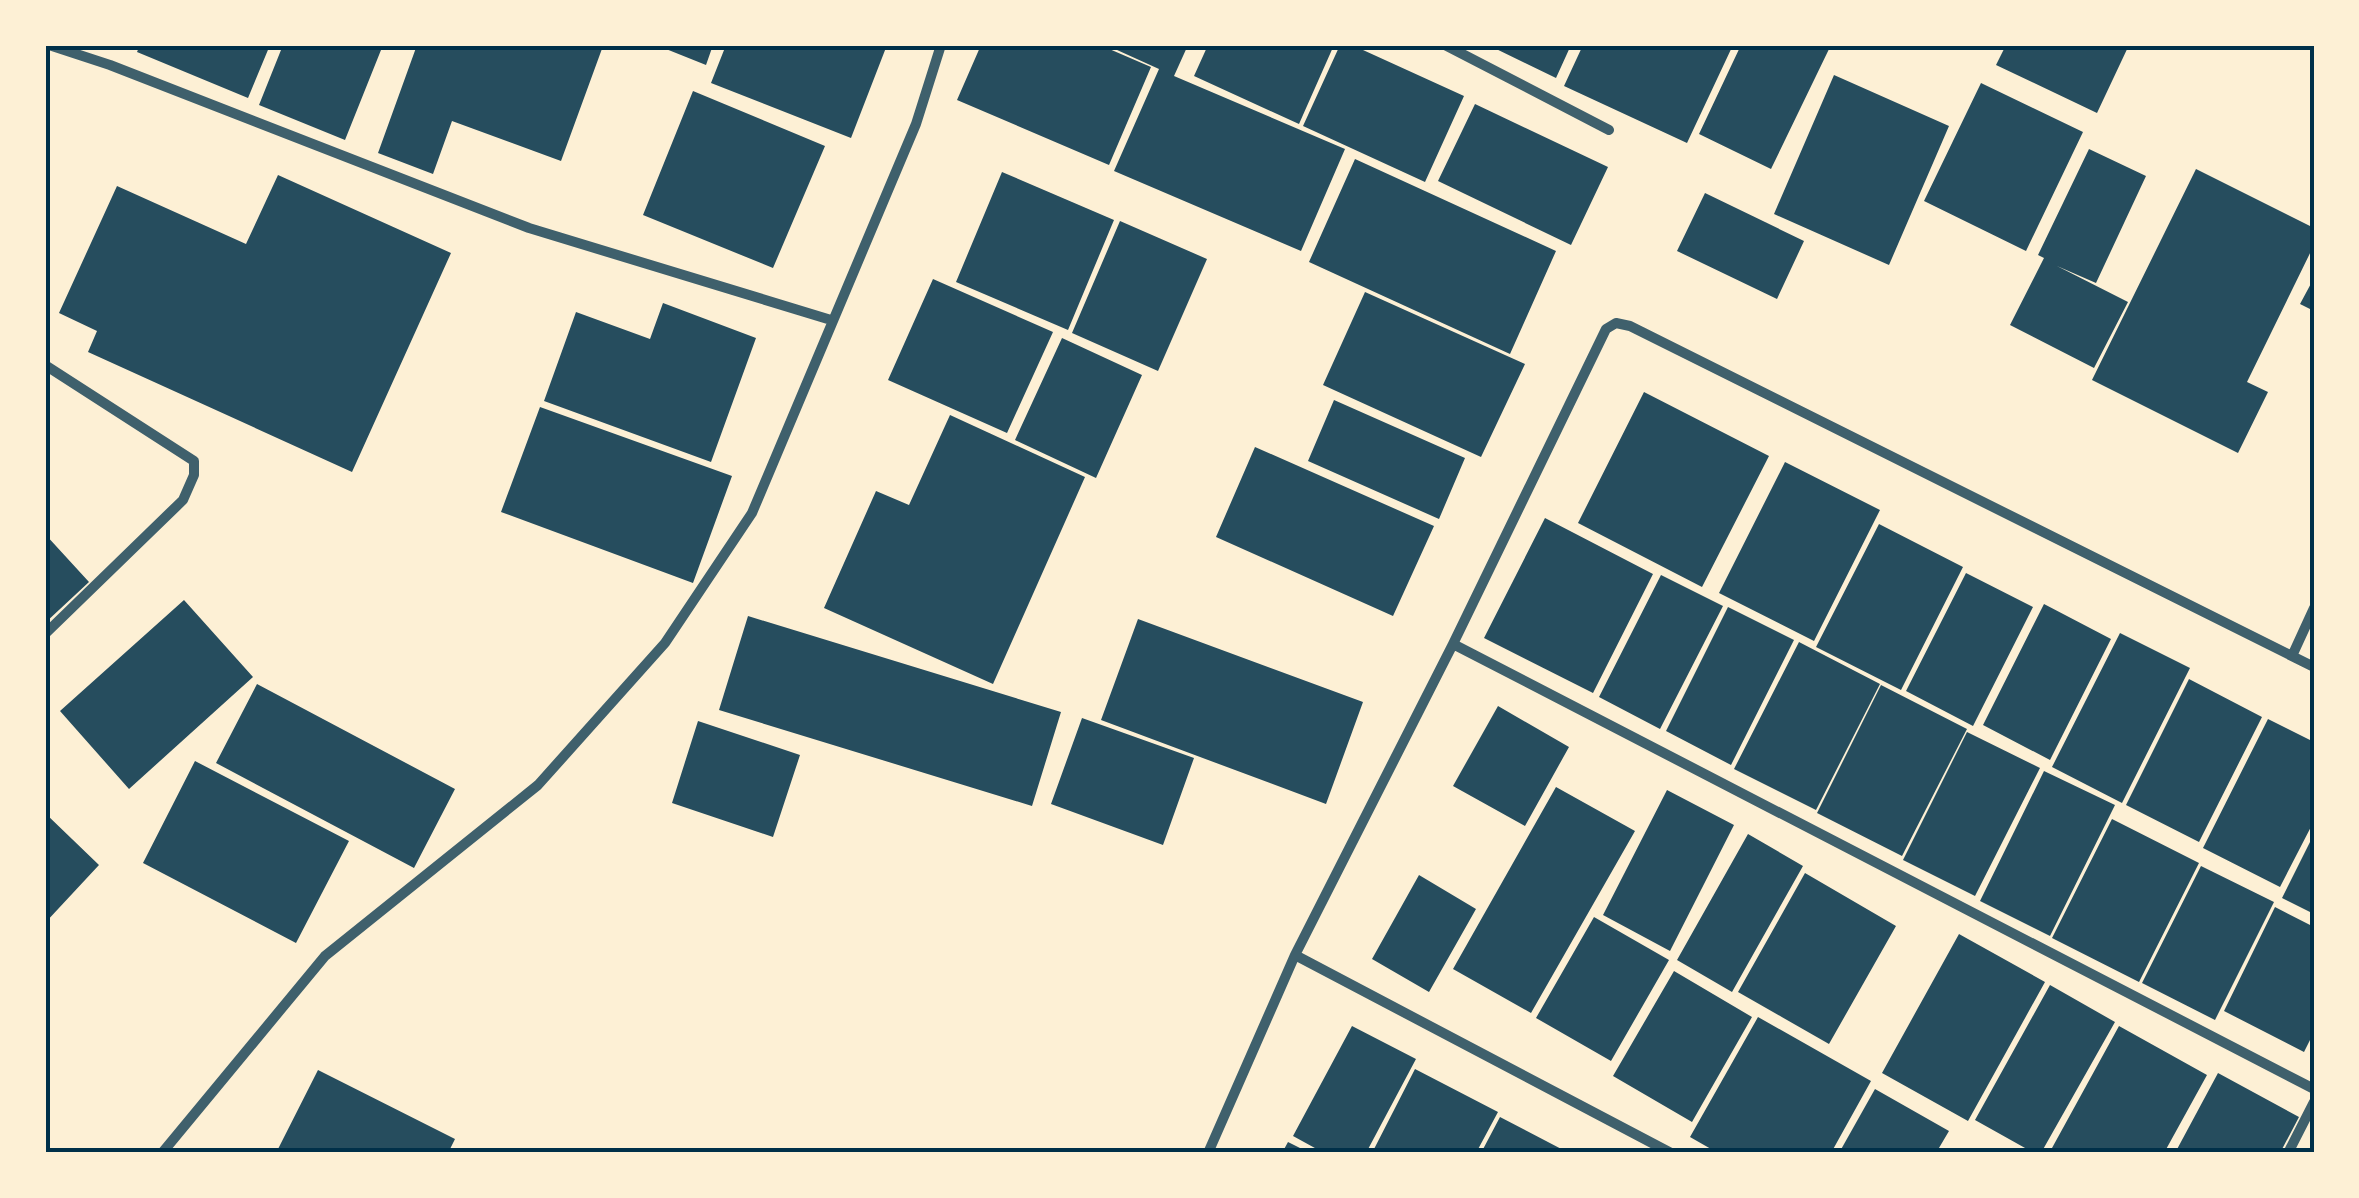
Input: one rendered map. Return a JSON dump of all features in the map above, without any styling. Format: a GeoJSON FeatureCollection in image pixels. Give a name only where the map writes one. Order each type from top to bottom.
{"type":"FeatureCollection","features":[{"type":"Feature","properties":{"kind":"street"},"geometry":{"type":"LineString","coordinates":[[49,45],[110,65],[529,228],[831,320]]}},
{"type":"Feature","properties":{"kind":"street"},"geometry":{"type":"LineString","coordinates":[[162,1153],[325,956],[538,786],[666,643],[752,513],[916,124],[942,45]]}},
{"type":"Feature","properties":{"kind":"street"},"geometry":{"type":"LineString","coordinates":[[1445,45],[1609,130]]}},
{"type":"Feature","properties":{"kind":"street"},"geometry":{"type":"LineString","coordinates":[[1208,1153],[1295,954],[1454,644],[1606,329],[1622,323],[2314,667]]}},
{"type":"Feature","properties":{"kind":"street"},"geometry":{"type":"LineString","coordinates":[[45,365],[194,462],[194,475],[183,500],[45,634]]}},
{"type":"Feature","properties":{"kind":"street"},"geometry":{"type":"LineString","coordinates":[[2292,656],[2314,608]]}},
{"type":"Feature","properties":{"kind":"street"},"geometry":{"type":"LineString","coordinates":[[1454,644],[2314,1090]]}},
{"type":"Feature","properties":{"kind":"street"},"geometry":{"type":"LineString","coordinates":[[1295,954],[1671,1153]]}},
{"type":"Feature","properties":{"kind":"street"},"geometry":{"type":"LineString","coordinates":[[2288,1153],[2314,1102]]}},
{"type":"Feature","properties":{"kind":"building"},"geometry":{"type":"Polygon","coordinates":[[[140,45],[270,45],[248,98],[137,52],[140,45]]]}},
{"type":"Feature","properties":{"kind":"building"},"geometry":{"type":"Polygon","coordinates":[[[283,45],[383,45],[345,140],[259,105],[283,45]]]}},
{"type":"Feature","properties":{"kind":"building"},"geometry":{"type":"Polygon","coordinates":[[[417,45],[603,46],[561,161],[452,121],[433,174],[378,153],[417,45]]]}},
{"type":"Feature","properties":{"kind":"building"},"geometry":{"type":"Polygon","coordinates":[[[656,45],[713,45],[706,65],[656,45]]]}},
{"type":"Feature","properties":{"kind":"building"},"geometry":{"type":"Polygon","coordinates":[[[726,45],[887,45],[851,138],[711,83],[726,45]]]}},
{"type":"Feature","properties":{"kind":"building"},"geometry":{"type":"Polygon","coordinates":[[[981,45],[1100,45],[1151,67],[1109,165],[957,100],[981,45]]]}},
{"type":"Feature","properties":{"kind":"building"},"geometry":{"type":"Polygon","coordinates":[[[1106,45],[1188,45],[1174,76],[1345,149],[1301,251],[1114,171],[1159,69],[1106,45]]]}},
{"type":"Feature","properties":{"kind":"building"},"geometry":{"type":"Polygon","coordinates":[[[1208,45],[1334,45],[1299,124],[1194,76],[1208,45]]]}},
{"type":"Feature","properties":{"kind":"building"},"geometry":{"type":"Polygon","coordinates":[[[1340,45],[1352,45],[1464,96],[1425,182],[1303,126],[1340,45]]]}},
{"type":"Feature","properties":{"kind":"building"},"geometry":{"type":"Polygon","coordinates":[[[1488,45],[1571,45],[1556,78],[1488,45]]]}},
{"type":"Feature","properties":{"kind":"building"},"geometry":{"type":"Polygon","coordinates":[[[1583,45],[1733,45],[1687,143],[1564,86],[1583,45]]]}},
{"type":"Feature","properties":{"kind":"building"},"geometry":{"type":"Polygon","coordinates":[[[1741,45],[1830,47],[1771,169],[1699,134],[1741,45]]]}},
{"type":"Feature","properties":{"kind":"building"},"geometry":{"type":"Polygon","coordinates":[[[2006,45],[2129,45],[2097,113],[1996,65],[2006,45]]]}},
{"type":"Feature","properties":{"kind":"building"},"geometry":{"type":"Polygon","coordinates":[[[1834,75],[1949,126],[1889,265],[1774,214],[1834,75]]]}},
{"type":"Feature","properties":{"kind":"building"},"geometry":{"type":"Polygon","coordinates":[[[1981,83],[2083,132],[2026,251],[1924,201],[1981,83]]]}},
{"type":"Feature","properties":{"kind":"building"},"geometry":{"type":"Polygon","coordinates":[[[693,91],[825,146],[773,268],[643,215],[693,91]]]}},
{"type":"Feature","properties":{"kind":"building"},"geometry":{"type":"Polygon","coordinates":[[[1475,104],[1608,167],[1571,245],[1438,181],[1475,104]]]}},
{"type":"Feature","properties":{"kind":"building"},"geometry":{"type":"Polygon","coordinates":[[[2089,149],[2146,176],[2096,283],[2057,266],[2128,302],[2094,368],[2010,325],[2044,258],[2038,255],[2089,149]]]}},
{"type":"Feature","properties":{"kind":"building"},"geometry":{"type":"Polygon","coordinates":[[[1355,159],[1556,251],[1510,354],[1309,262],[1355,159]]]}},
{"type":"Feature","properties":{"kind":"building"},"geometry":{"type":"Polygon","coordinates":[[[2196,169],[2314,228],[2314,245],[2247,382],[2268,392],[2238,453],[2092,380],[2196,169]]]}},
{"type":"Feature","properties":{"kind":"building"},"geometry":{"type":"Polygon","coordinates":[[[1002,172],[1114,220],[1068,330],[956,282],[1002,172]]]}},
{"type":"Feature","properties":{"kind":"building"},"geometry":{"type":"Polygon","coordinates":[[[278,175],[451,253],[352,472],[88,352],[97,331],[59,313],[117,186],[246,244],[278,175]]]}},
{"type":"Feature","properties":{"kind":"building"},"geometry":{"type":"Polygon","coordinates":[[[1705,193],[1804,241],[1777,299],[1677,251],[1705,193]]]}},
{"type":"Feature","properties":{"kind":"building"},"geometry":{"type":"Polygon","coordinates":[[[1120,221],[1207,259],[1158,371],[1072,333],[1120,221]]]}},
{"type":"Feature","properties":{"kind":"building"},"geometry":{"type":"Polygon","coordinates":[[[2314,278],[2314,311],[2300,304],[2314,278]]]}},
{"type":"Feature","properties":{"kind":"building"},"geometry":{"type":"Polygon","coordinates":[[[933,279],[1053,332],[1007,433],[888,380],[933,279]]]}},
{"type":"Feature","properties":{"kind":"building"},"geometry":{"type":"Polygon","coordinates":[[[1365,292],[1525,364],[1481,457],[1323,385],[1365,292]]]}},
{"type":"Feature","properties":{"kind":"building"},"geometry":{"type":"Polygon","coordinates":[[[663,303],[756,338],[711,462],[544,401],[576,312],[650,339],[663,303]]]}},
{"type":"Feature","properties":{"kind":"building"},"geometry":{"type":"Polygon","coordinates":[[[1062,338],[1142,375],[1096,478],[1015,440],[1062,338]]]}},
{"type":"Feature","properties":{"kind":"building"},"geometry":{"type":"Polygon","coordinates":[[[1644,392],[1769,456],[1702,587],[1578,523],[1644,392]]]}},
{"type":"Feature","properties":{"kind":"building"},"geometry":{"type":"Polygon","coordinates":[[[1334,400],[1465,458],[1439,519],[1308,461],[1334,400]]]}},
{"type":"Feature","properties":{"kind":"building"},"geometry":{"type":"Polygon","coordinates":[[[540,407],[732,476],[693,583],[501,512],[540,407]]]}},
{"type":"Feature","properties":{"kind":"building"},"geometry":{"type":"Polygon","coordinates":[[[950,415],[1085,477],[993,684],[824,608],[876,491],[909,505],[950,415]]]}},
{"type":"Feature","properties":{"kind":"building"},"geometry":{"type":"Polygon","coordinates":[[[1255,447],[1434,526],[1393,616],[1216,537],[1255,447]]]}},
{"type":"Feature","properties":{"kind":"building"},"geometry":{"type":"Polygon","coordinates":[[[1785,462],[1880,510],[1814,641],[1719,593],[1785,462]]]}},
{"type":"Feature","properties":{"kind":"building"},"geometry":{"type":"Polygon","coordinates":[[[1545,518],[1653,574],[1593,693],[1484,638],[1545,518]]]}},
{"type":"Feature","properties":{"kind":"building"},"geometry":{"type":"Polygon","coordinates":[[[1879,524],[1963,567],[1901,690],[1816,647],[1879,524]]]}},
{"type":"Feature","properties":{"kind":"building"},"geometry":{"type":"Polygon","coordinates":[[[45,534],[89,582],[45,623],[45,534]]]}},
{"type":"Feature","properties":{"kind":"building"},"geometry":{"type":"Polygon","coordinates":[[[1966,573],[2033,607],[1973,726],[1906,691],[1966,573]]]}},
{"type":"Feature","properties":{"kind":"building"},"geometry":{"type":"Polygon","coordinates":[[[1661,575],[1723,606],[1660,729],[1599,697],[1661,575]]]}},
{"type":"Feature","properties":{"kind":"building"},"geometry":{"type":"Polygon","coordinates":[[[184,600],[253,677],[129,789],[60,711],[184,600]]]}},
{"type":"Feature","properties":{"kind":"building"},"geometry":{"type":"Polygon","coordinates":[[[2044,604],[2111,639],[2050,760],[1983,725],[2044,604]]]}},
{"type":"Feature","properties":{"kind":"building"},"geometry":{"type":"Polygon","coordinates":[[[1728,607],[1794,640],[1731,765],[1666,731],[1728,607]]]}},
{"type":"Feature","properties":{"kind":"building"},"geometry":{"type":"Polygon","coordinates":[[[748,616],[1061,712],[1032,806],[719,710],[748,616]]]}},
{"type":"Feature","properties":{"kind":"building"},"geometry":{"type":"Polygon","coordinates":[[[1138,619],[1363,702],[1326,804],[1101,720],[1138,619]]]}},
{"type":"Feature","properties":{"kind":"building"},"geometry":{"type":"Polygon","coordinates":[[[2120,633],[2190,668],[2122,803],[2052,767],[2120,633]]]}},
{"type":"Feature","properties":{"kind":"building"},"geometry":{"type":"Polygon","coordinates":[[[1799,642],[1880,684],[1816,810],[1734,769],[1799,642]]]}},
{"type":"Feature","properties":{"kind":"building"},"geometry":{"type":"Polygon","coordinates":[[[2189,679],[2262,717],[2199,842],[2126,805],[2189,679]]]}},
{"type":"Feature","properties":{"kind":"building"},"geometry":{"type":"Polygon","coordinates":[[[257,684],[455,789],[414,868],[216,763],[257,684]]]}},
{"type":"Feature","properties":{"kind":"building"},"geometry":{"type":"Polygon","coordinates":[[[1881,685],[1967,729],[1902,856],[1817,813],[1881,685]]]}},
{"type":"Feature","properties":{"kind":"building"},"geometry":{"type":"Polygon","coordinates":[[[1498,706],[1569,747],[1525,826],[1453,786],[1498,706]]]}},
{"type":"Feature","properties":{"kind":"building"},"geometry":{"type":"Polygon","coordinates":[[[1082,718],[1194,758],[1163,845],[1051,804],[1082,718]]]}},
{"type":"Feature","properties":{"kind":"building"},"geometry":{"type":"Polygon","coordinates":[[[2268,719],[2314,742],[2314,821],[2280,887],[2203,848],[2268,719]]]}},
{"type":"Feature","properties":{"kind":"building"},"geometry":{"type":"Polygon","coordinates":[[[698,721],[800,755],[773,837],[672,803],[698,721]]]}},
{"type":"Feature","properties":{"kind":"building"},"geometry":{"type":"Polygon","coordinates":[[[1967,732],[2040,768],[1975,896],[1903,860],[1967,732]]]}},
{"type":"Feature","properties":{"kind":"building"},"geometry":{"type":"Polygon","coordinates":[[[195,761],[349,841],[296,943],[143,863],[195,761]]]}},
{"type":"Feature","properties":{"kind":"building"},"geometry":{"type":"Polygon","coordinates":[[[2044,771],[2115,805],[2050,936],[1980,901],[2044,771]]]}},
{"type":"Feature","properties":{"kind":"building"},"geometry":{"type":"Polygon","coordinates":[[[1556,787],[1635,831],[1531,1013],[1453,969],[1556,787]]]}},
{"type":"Feature","properties":{"kind":"building"},"geometry":{"type":"Polygon","coordinates":[[[1667,790],[1734,825],[1670,951],[1603,915],[1667,790]]]}},
{"type":"Feature","properties":{"kind":"building"},"geometry":{"type":"Polygon","coordinates":[[[45,813],[99,865],[45,923],[45,813]]]}},
{"type":"Feature","properties":{"kind":"building"},"geometry":{"type":"Polygon","coordinates":[[[2112,819],[2199,863],[2139,982],[2052,938],[2112,819]]]}},
{"type":"Feature","properties":{"kind":"building"},"geometry":{"type":"Polygon","coordinates":[[[1748,834],[1803,866],[1732,992],[1677,960],[1748,834]]]}},
{"type":"Feature","properties":{"kind":"building"},"geometry":{"type":"Polygon","coordinates":[[[2314,834],[2314,914],[2282,898],[2314,834]]]}},
{"type":"Feature","properties":{"kind":"building"},"geometry":{"type":"Polygon","coordinates":[[[2201,866],[2274,902],[2215,1020],[2142,983],[2201,866]]]}},
{"type":"Feature","properties":{"kind":"building"},"geometry":{"type":"Polygon","coordinates":[[[1805,873],[1896,926],[1829,1044],[1738,992],[1805,873]]]}},
{"type":"Feature","properties":{"kind":"building"},"geometry":{"type":"Polygon","coordinates":[[[1419,875],[1476,909],[1429,992],[1372,959],[1419,875]]]}},
{"type":"Feature","properties":{"kind":"building"},"geometry":{"type":"Polygon","coordinates":[[[2275,907],[2314,927],[2314,1032],[2304,1052],[2224,1011],[2275,907]]]}},
{"type":"Feature","properties":{"kind":"building"},"geometry":{"type":"Polygon","coordinates":[[[1594,917],[1669,960],[1611,1061],[1536,1018],[1594,917]]]}},
{"type":"Feature","properties":{"kind":"building"},"geometry":{"type":"Polygon","coordinates":[[[1959,934],[2045,982],[1968,1121],[1882,1073],[1959,934]]]}},
{"type":"Feature","properties":{"kind":"building"},"geometry":{"type":"Polygon","coordinates":[[[1674,971],[1752,1017],[1692,1122],[1613,1076],[1674,971]]]}},
{"type":"Feature","properties":{"kind":"building"},"geometry":{"type":"Polygon","coordinates":[[[2050,985],[2115,1022],[2041,1153],[2034,1153],[1975,1120],[2050,985]]]}},
{"type":"Feature","properties":{"kind":"building"},"geometry":{"type":"Polygon","coordinates":[[[1758,1017],[1871,1081],[1831,1153],[1718,1153],[1690,1137],[1758,1017]]]}},
{"type":"Feature","properties":{"kind":"building"},"geometry":{"type":"Polygon","coordinates":[[[1352,1026],[1416,1059],[1366,1153],[1324,1153],[1293,1136],[1352,1026]]]}},
{"type":"Feature","properties":{"kind":"building"},"geometry":{"type":"Polygon","coordinates":[[[2119,1026],[2207,1075],[2164,1153],[2060,1153],[2052,1148],[2119,1026]]]}},
{"type":"Feature","properties":{"kind":"building"},"geometry":{"type":"Polygon","coordinates":[[[1415,1069],[1498,1112],[1476,1153],[1372,1153],[1415,1069]]]}},
{"type":"Feature","properties":{"kind":"building"},"geometry":{"type":"Polygon","coordinates":[[[318,1070],[455,1139],[448,1153],[276,1153],[318,1070]]]}},
{"type":"Feature","properties":{"kind":"building"},"geometry":{"type":"Polygon","coordinates":[[[2218,1073],[2299,1117],[2280,1153],[2175,1153],[2218,1073]]]}},
{"type":"Feature","properties":{"kind":"building"},"geometry":{"type":"Polygon","coordinates":[[[1875,1089],[1949,1131],[1936,1153],[1839,1153],[1875,1089]]]}},
{"type":"Feature","properties":{"kind":"building"},"geometry":{"type":"Polygon","coordinates":[[[1500,1117],[1569,1153],[1481,1153],[1500,1117]]]}},
{"type":"Feature","properties":{"kind":"building"},"geometry":{"type":"Polygon","coordinates":[[[1288,1142],[1310,1153],[1282,1153],[1288,1142]]]}}]}
